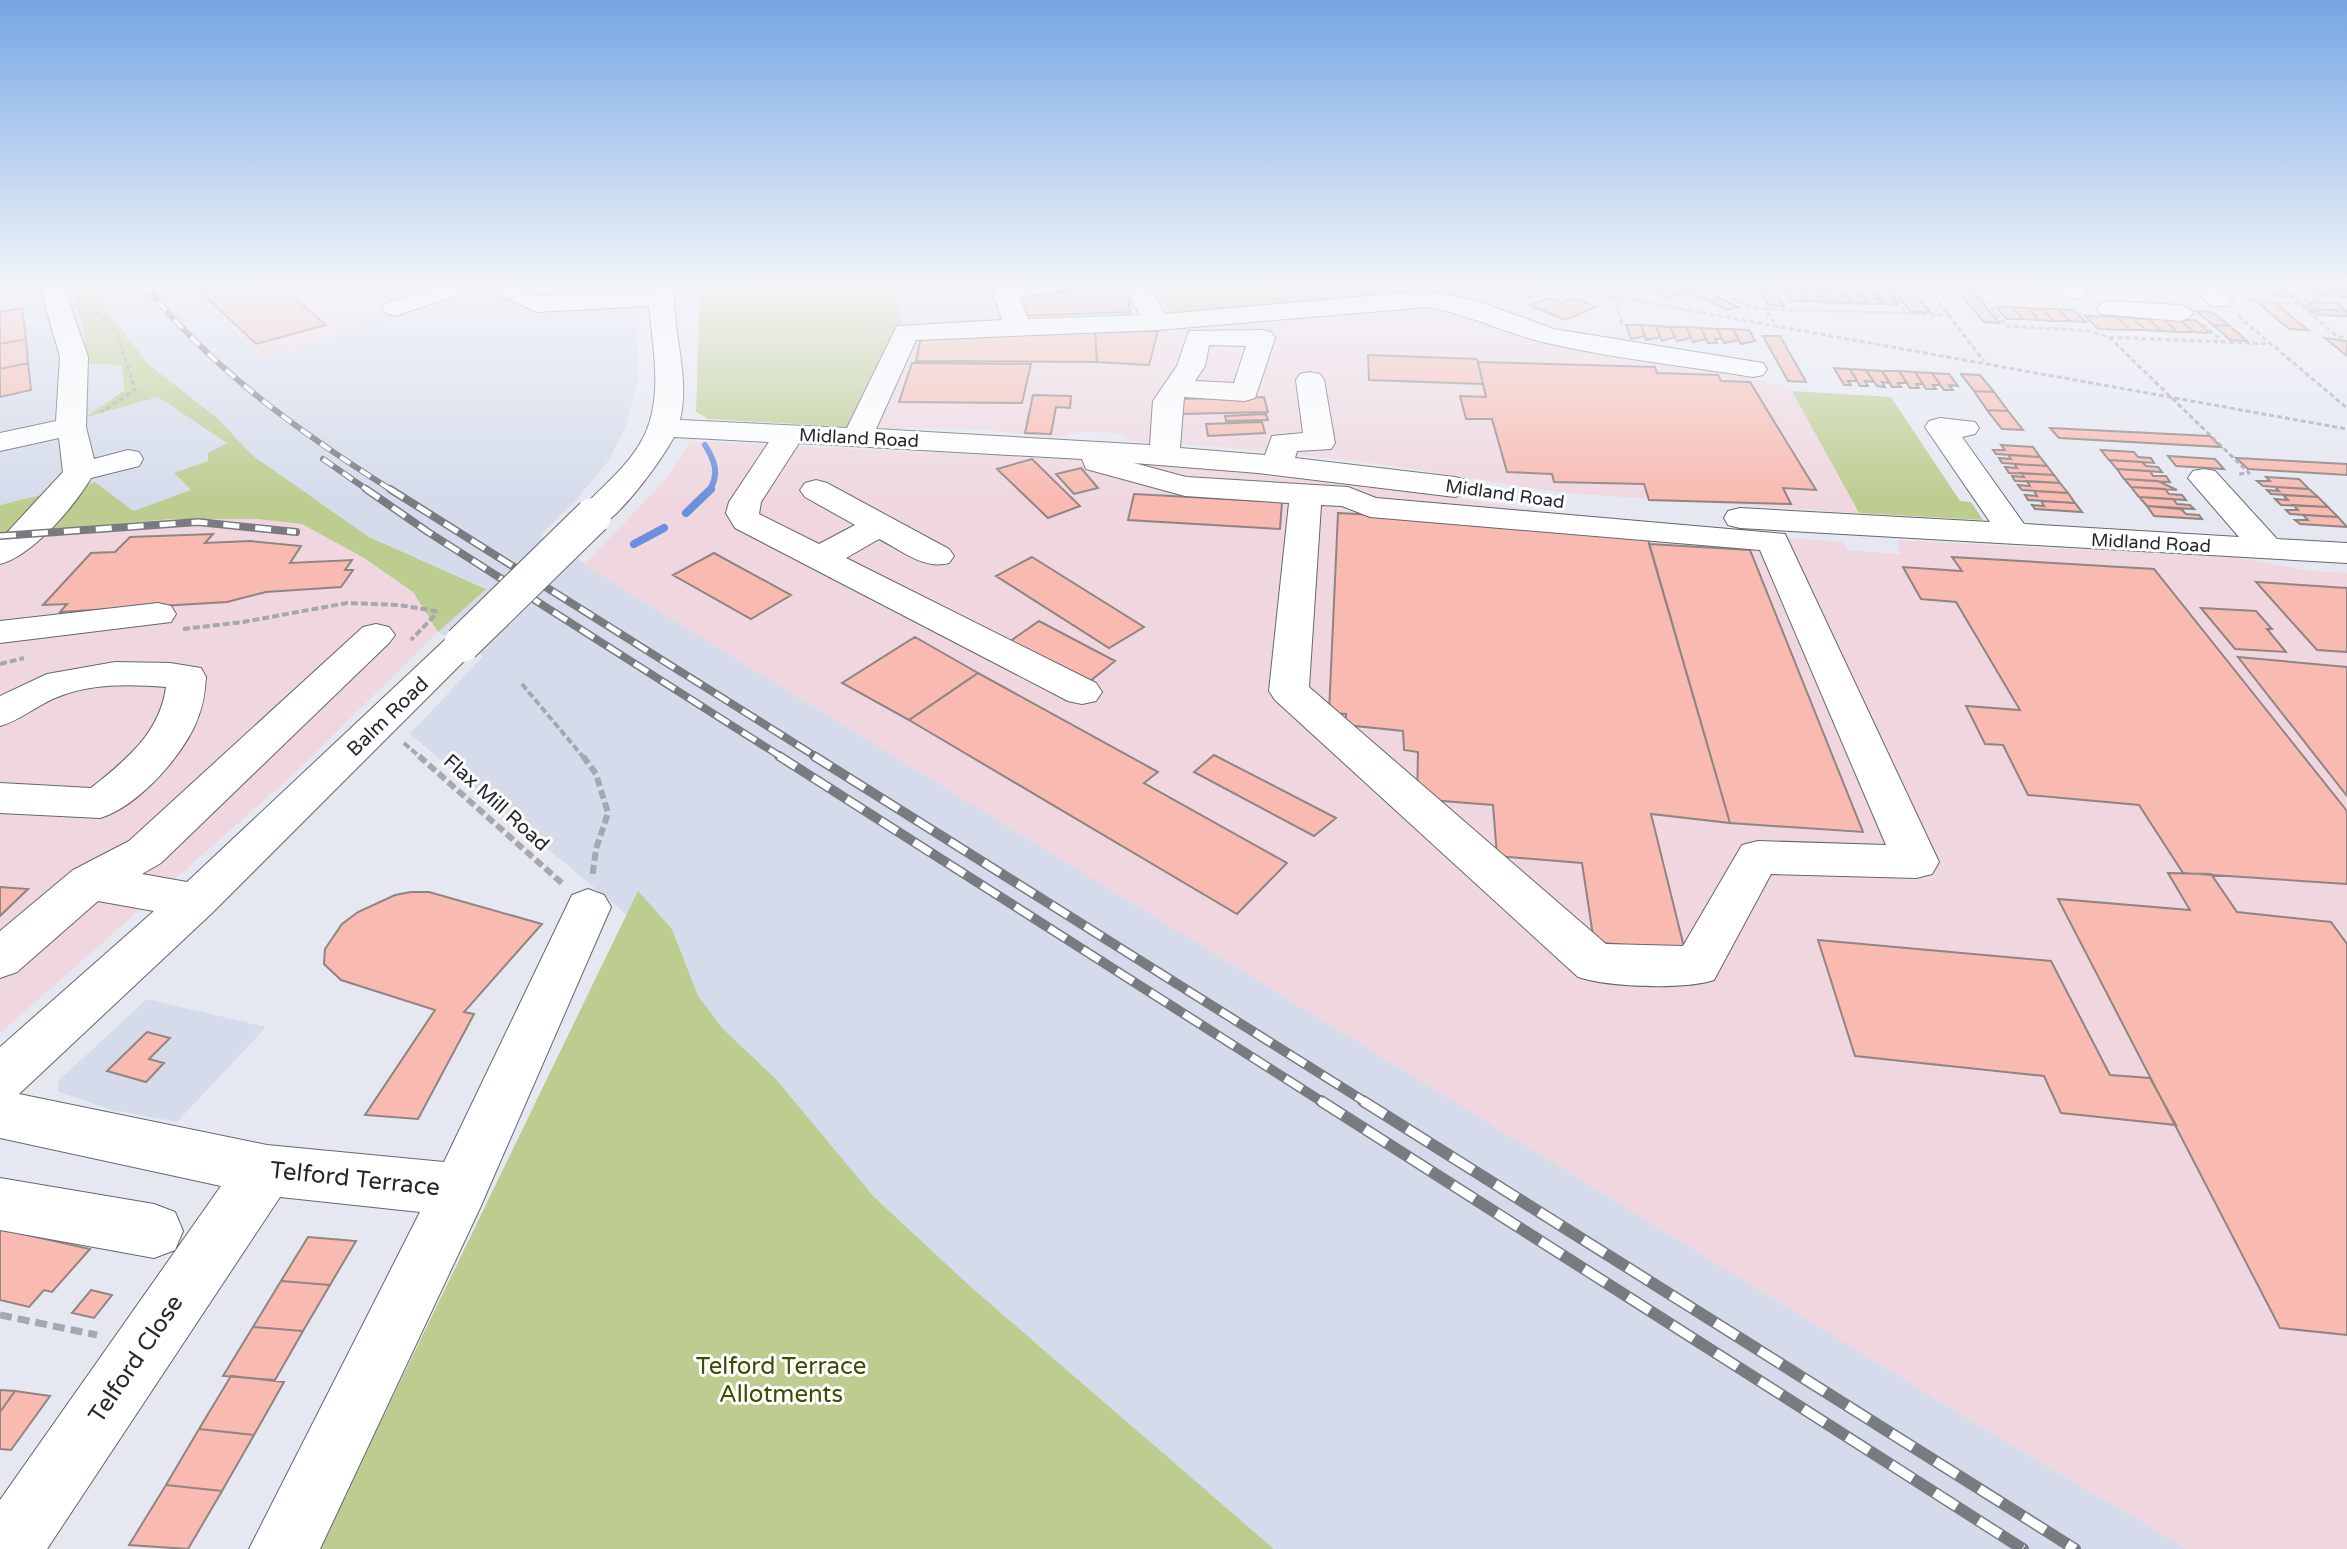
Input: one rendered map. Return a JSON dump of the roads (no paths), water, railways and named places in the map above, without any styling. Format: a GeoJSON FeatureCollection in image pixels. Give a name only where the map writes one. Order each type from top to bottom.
{"type":"FeatureCollection","features":[{"type":"Feature","properties":{"kind":"street"},"geometry":{"type":"LineString","coordinates":[[0,554],[13,547],[70,487],[90,453],[73,355]]}},
{"type":"Feature","properties":{"kind":"street","name":"Balm Road"},"geometry":{"type":"LineString","coordinates":[[0,1079],[196,901],[382,724],[636,471],[663,428],[668,391],[668,355]]}},
{"type":"Feature","properties":{"kind":"street"},"geometry":{"type":"LineString","coordinates":[[857,438],[895,355]]}},
{"type":"Feature","properties":{"kind":"street"},"geometry":{"type":"LineString","coordinates":[[1660,355],[1753,369]]}},
{"type":"Feature","properties":{"kind":"street"},"geometry":{"type":"LineString","coordinates":[[1279,463],[1283,442],[1320,443],[1310,380]]}},
{"type":"Feature","properties":{"kind":"street"},"geometry":{"type":"LineString","coordinates":[[1165,454],[1167,401],[1176,388]]}},
{"type":"Feature","properties":{"kind":"street"},"geometry":{"type":"LineString","coordinates":[[1964,428],[1940,427],[2015,535]]}},
{"type":"Feature","properties":{"kind":"street","name":"Midland Road"},"geometry":{"type":"LineString","coordinates":[[663,428],[1099,450],[1279,463],[1769,530],[2015,535],[2347,553]]}},
{"type":"Feature","properties":{"kind":"street"},"geometry":{"type":"LineString","coordinates":[[789,435],[745,502],[742,513],[747,521],[1082,692]]}},
{"type":"Feature","properties":{"kind":"street"},"geometry":{"type":"LineString","coordinates":[[0,442],[90,453]]}},
{"type":"Feature","properties":{"kind":"street"},"geometry":{"type":"LineString","coordinates":[[1099,450],[1097,462],[1185,486],[1306,494],[1348,497],[1370,507],[1615,525],[1769,530],[1916,862],[1758,857],[1697,966],[1595,963],[1289,691],[1306,494]]}},
{"type":"Feature","properties":{"kind":"street"},"geometry":{"type":"LineString","coordinates":[[2204,478],[2268,549]]}},
{"type":"Feature","properties":{"kind":"street"},"geometry":{"type":"LineString","coordinates":[[816,490],[937,556]]}},
{"type":"Feature","properties":{"kind":"street"},"geometry":{"type":"LineString","coordinates":[[822,557],[879,525]]}},
{"type":"Feature","properties":{"kind":"street"},"geometry":{"type":"LineString","coordinates":[[0,632],[158,614]]}},
{"type":"Feature","properties":{"kind":"street"},"geometry":{"type":"LineString","coordinates":[[0,959],[89,882],[145,852],[376,635]]}},
{"type":"Feature","properties":{"kind":"street"},"geometry":{"type":"LineString","coordinates":[[0,798],[100,803],[140,769],[173,733],[186,699],[187,677],[154,672],[88,678],[44,688],[2,692]]}},
{"type":"Feature","properties":{"kind":"street"},"geometry":{"type":"LineString","coordinates":[[100,803],[112,825],[145,852]]}},
{"type":"Feature","properties":{"kind":"street"},"geometry":{"type":"LineString","coordinates":[[89,882],[196,901]]}},
{"type":"Feature","properties":{"kind":"street"},"geometry":{"type":"LineString","coordinates":[[460,1190],[588,907]]}},
{"type":"Feature","properties":{"kind":"street","name":"Telford Terrace"},"geometry":{"type":"LineString","coordinates":[[0,1114],[267,1170],[460,1190],[284,1549]]}},
{"type":"Feature","properties":{"kind":"street","name":"Telford Close"},"geometry":{"type":"LineString","coordinates":[[7,1549],[267,1170]]}},
{"type":"Feature","properties":{"kind":"street"},"geometry":{"type":"LineString","coordinates":[[0,1204],[154,1231]]}},
{"type":"Feature","properties":{"kind":"waterway"},"geometry":{"type":"LineString","coordinates":[[705,445],[715,468],[709,491]]}},
{"type":"Feature","properties":{"kind":"waterway"},"geometry":{"type":"LineString","coordinates":[[686,513],[709,491]]}},
{"type":"Feature","properties":{"kind":"waterway"},"geometry":{"type":"LineString","coordinates":[[634,544],[664,528]]}},
{"type":"Feature","properties":{"kind":"railway"},"geometry":{"type":"LineString","coordinates":[[211,355],[291,422],[393,491]]}},
{"type":"Feature","properties":{"kind":"railway"},"geometry":{"type":"LineString","coordinates":[[323,459],[369,491]]}},
{"type":"Feature","properties":{"kind":"railway"},"geometry":{"type":"LineString","coordinates":[[366,489],[428,532],[783,758]]}},
{"type":"Feature","properties":{"kind":"railway"},"geometry":{"type":"LineString","coordinates":[[390,489],[818,758]]}},
{"type":"Feature","properties":{"kind":"railway"},"geometry":{"type":"LineString","coordinates":[[0,536],[198,522],[296,532]]}},
{"type":"Feature","properties":{"kind":"railway"},"geometry":{"type":"LineString","coordinates":[[779,756],[1324,1103]]}},
{"type":"Feature","properties":{"kind":"railway"},"geometry":{"type":"LineString","coordinates":[[814,756],[1367,1103]]}},
{"type":"Feature","properties":{"kind":"railway"},"geometry":{"type":"LineString","coordinates":[[1321,1101],[2023,1549]]}},
{"type":"Feature","properties":{"kind":"railway"},"geometry":{"type":"LineString","coordinates":[[1363,1101],[2075,1549]]}},
{"type":"Feature","properties":{"kind":"park label","name":"Telford Terrace Allotments"},"geometry":{"type":"Point","coordinates":[781,1380]}}]}
